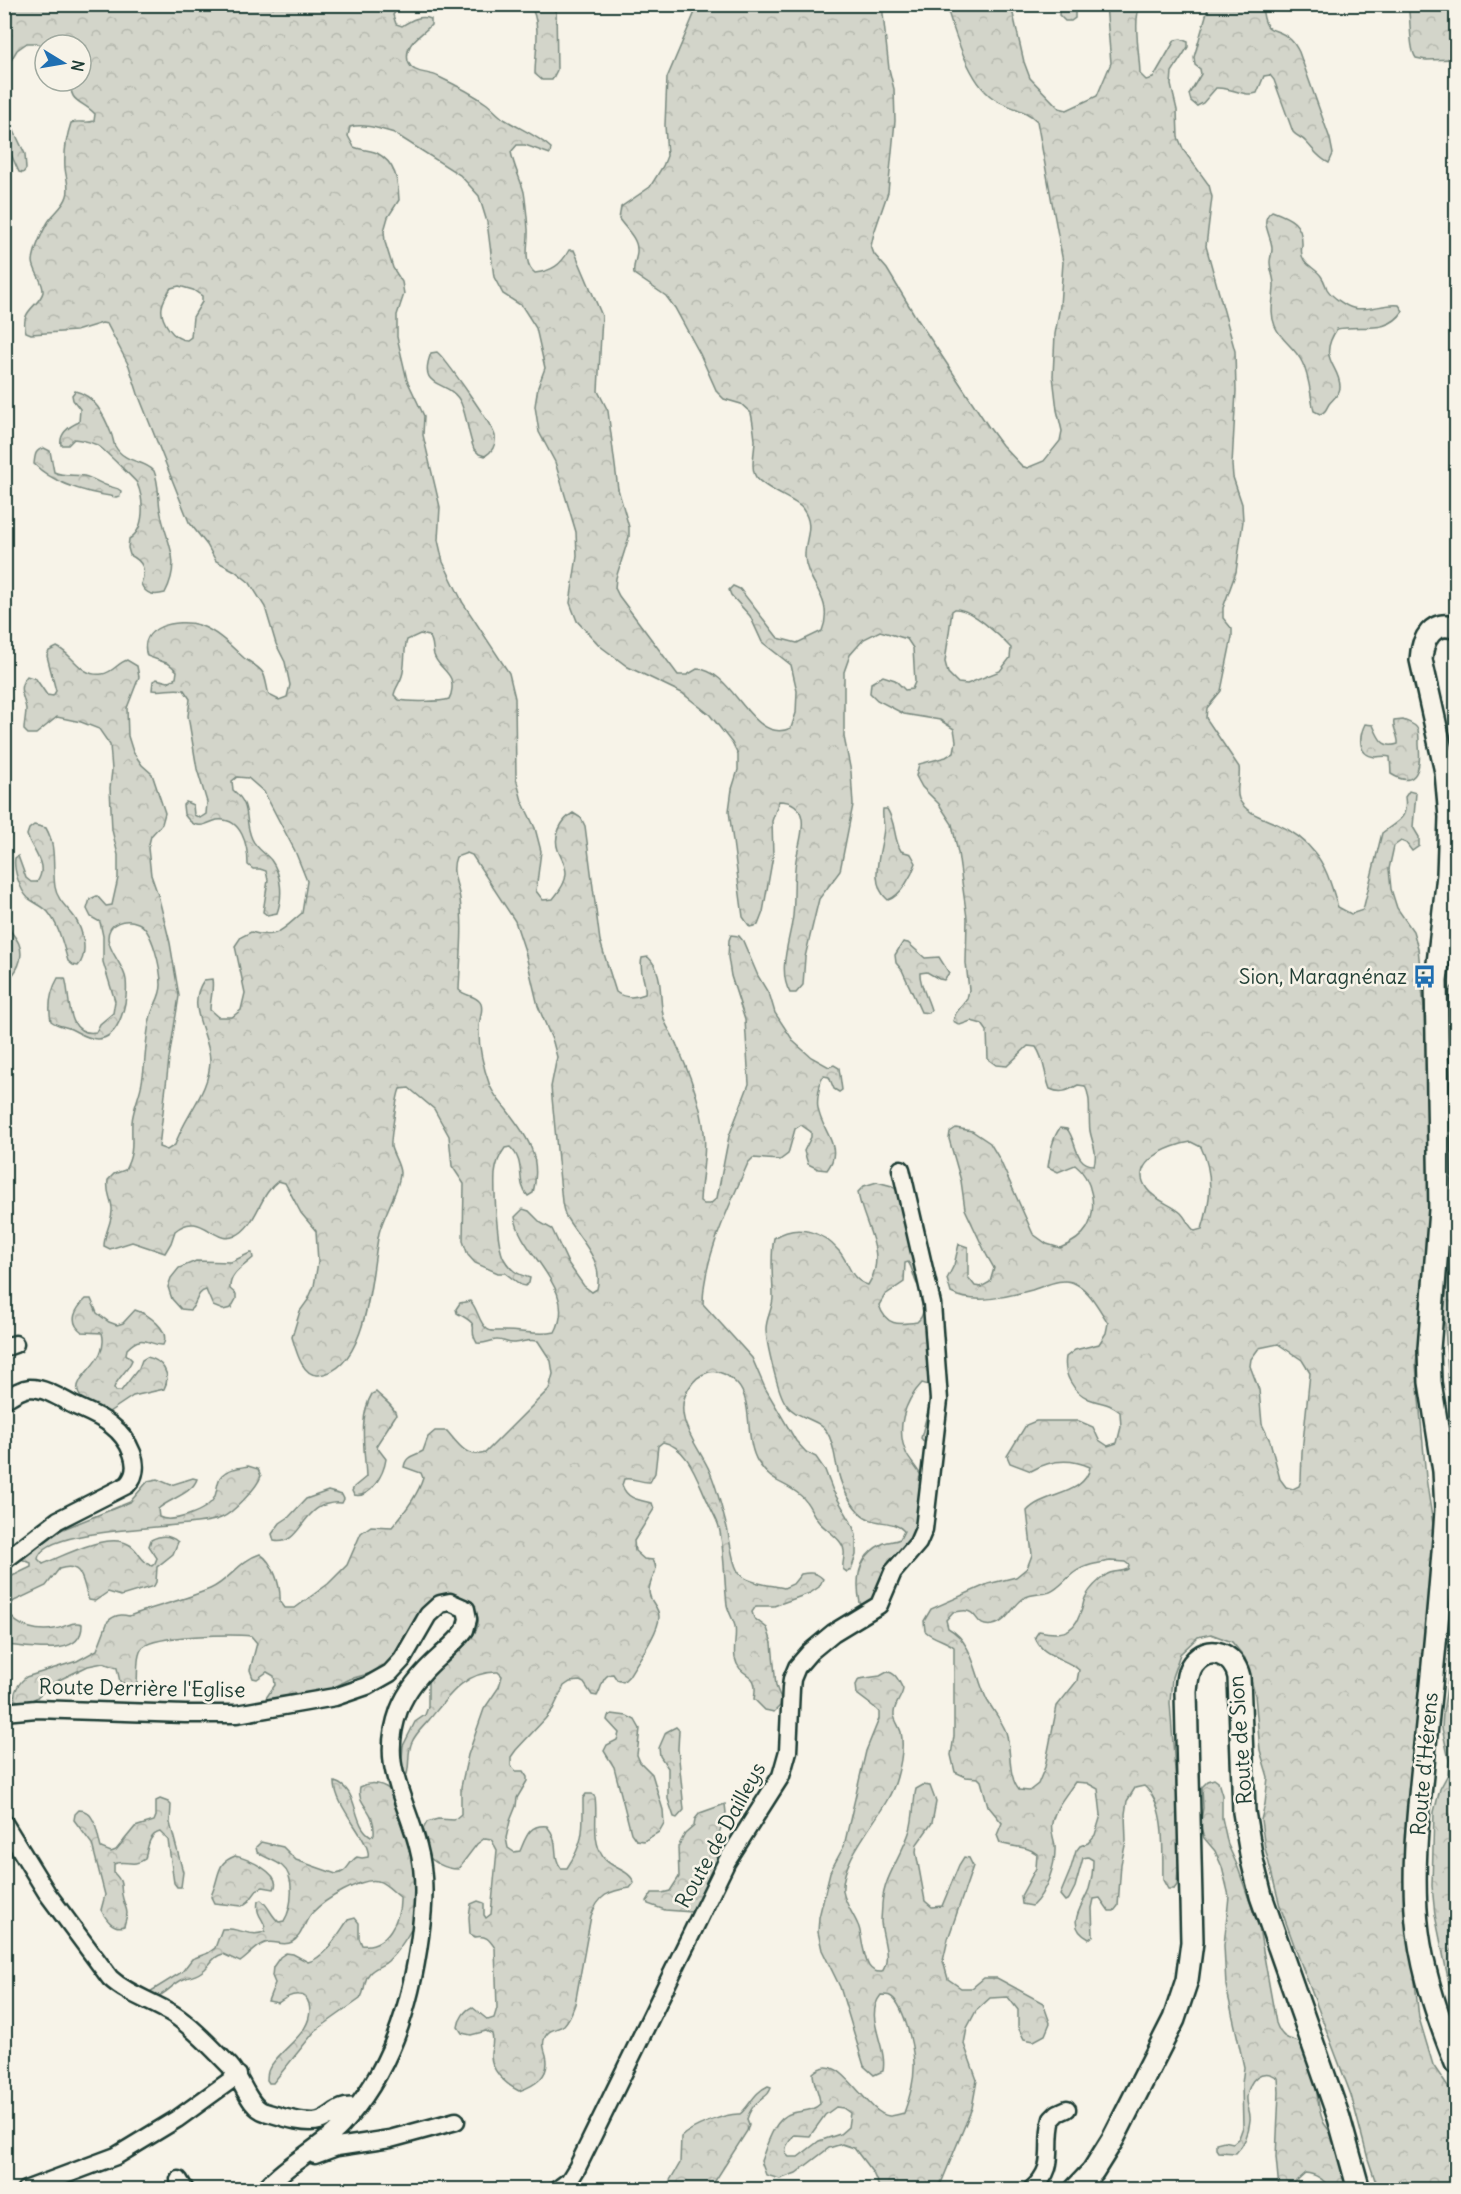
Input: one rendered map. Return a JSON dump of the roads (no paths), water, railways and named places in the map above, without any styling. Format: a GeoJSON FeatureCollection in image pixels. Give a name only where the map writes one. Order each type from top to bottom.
{"type":"FeatureCollection","features":[{"type":"Feature","properties":{"kind":"main road","name":"Route d'Hérens"},"geometry":{"type":"LineString","coordinates":[[1456,628],[1444,625],[1433,630],[1424,643],[1421,656],[1424,679],[1445,766],[1450,808],[1448,947],[1436,981],[1440,1210],[1429,1362],[1432,1404],[1444,1471],[1446,1510],[1418,1823],[1416,1899],[1418,1934],[1429,1986],[1456,2063]]}},
{"type":"Feature","properties":{"kind":"main road","name":"Route de Sion"},"geometry":{"type":"LineString","coordinates":[[1075,2190],[1093,2171],[1113,2139],[1174,2019],[1188,1980],[1191,1942],[1185,1692],[1193,1665],[1202,1656],[1215,1652],[1229,1657],[1239,1677],[1244,1812],[1261,1896],[1339,2118],[1359,2190]]}},
{"type":"Feature","properties":{"kind":"street","name":"Route de Dailleys"},"geometry":{"type":"LineString","coordinates":[[558,2190],[569,2181],[577,2168],[726,1861],[781,1776],[788,1750],[791,1688],[797,1667],[816,1646],[879,1605],[893,1572],[922,1536],[939,1400],[932,1304],[901,1169]]}},
{"type":"Feature","properties":{"kind":"street"},"geometry":{"type":"LineString","coordinates":[[4,1400],[23,1389],[38,1389],[95,1415],[109,1423],[121,1436],[133,1456],[136,1469],[134,1477],[127,1485],[58,1520],[4,1561]]}},
{"type":"Feature","properties":{"kind":"street","name":"Route Derrière l'Eglise"},"geometry":{"type":"LineString","coordinates":[[4,1712],[36,1709],[237,1714],[335,1697],[367,1686],[390,1673],[402,1660],[428,1615],[436,1607],[450,1602],[466,1609],[468,1619],[462,1634],[411,1688],[398,1711],[394,1726],[391,1749],[392,1768],[418,1844],[423,1873],[422,1924],[411,1993],[401,2025],[385,2062],[339,2128],[277,2176],[264,2190]]}},
{"type":"Feature","properties":{"kind":"street"},"geometry":{"type":"LineString","coordinates":[[4,1823],[47,1893],[110,1978],[121,1987],[176,2016],[198,2034],[238,2075],[252,2103],[262,2111],[311,2123],[326,2118],[343,2107],[355,2108]]}},
{"type":"Feature","properties":{"kind":"street"},"geometry":{"type":"LineString","coordinates":[[25,2190],[116,2156],[177,2119],[238,2075]]}},
{"type":"Feature","properties":{"kind":"street"},"geometry":{"type":"LineString","coordinates":[[1031,2190],[1040,2182],[1047,2169],[1052,2119],[1058,2113],[1068,2109]]}},
{"type":"Feature","properties":{"kind":"street"},"geometry":{"type":"LineString","coordinates":[[309,2153],[320,2154],[337,2147],[390,2139],[456,2121]]}},
{"type":"Feature","properties":{"kind":"place","name":"Sion, Maragnénaz"},"geometry":{"type":"Point","coordinates":[1425,976]}}]}
